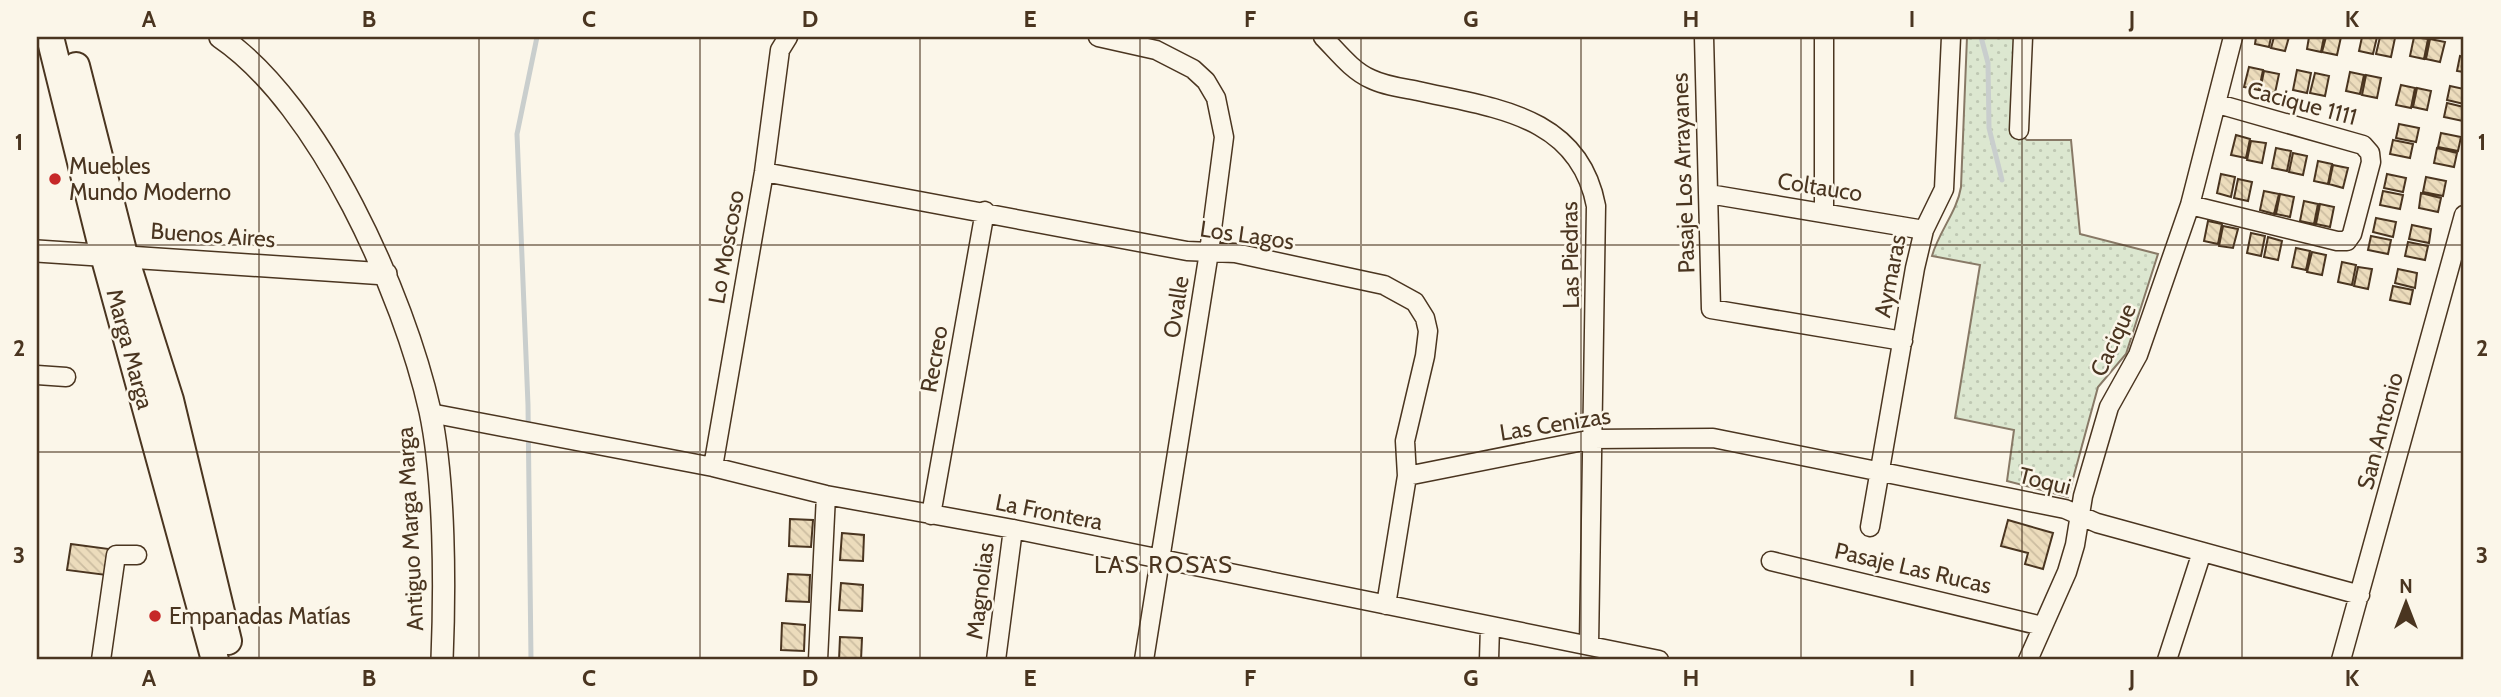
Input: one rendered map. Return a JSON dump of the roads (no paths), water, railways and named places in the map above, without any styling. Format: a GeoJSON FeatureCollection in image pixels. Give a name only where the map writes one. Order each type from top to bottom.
{"type":"FeatureCollection","features":[{"type":"Feature","properties":{"kind":"main road","name":"Marga Marga"},"geometry":{"type":"LineString","coordinates":[[50,37],[114,255],[170,400],[233,660]]}},
{"type":"Feature","properties":{"kind":"main road","name":"Marga Marga"},"geometry":{"type":"LineString","coordinates":[[68,37],[114,255],[215,660]]}},
{"type":"Feature","properties":{"kind":"street","name":"Antiguo Marga Marga"},"geometry":{"type":"LineString","coordinates":[[220,37],[237,48],[270,82],[327,162],[386,274],[411,343],[430,413],[438,488],[442,660]]}},
{"type":"Feature","properties":{"kind":"street","name":"Lo Moscoso"},"geometry":{"type":"LineString","coordinates":[[713,467],[764,172],[780,50],[788,37]]}},
{"type":"Feature","properties":{"kind":"street","name":"Ovalle"},"geometry":{"type":"LineString","coordinates":[[1098,37],[1156,50],[1177,59],[1206,81],[1216,97],[1224,137],[1209,252],[1143,660]]}},
{"type":"Feature","properties":{"kind":"street","name":"Las Piedras"},"geometry":{"type":"LineString","coordinates":[[1324,37],[1346,61],[1371,79],[1505,110],[1534,121],[1560,138],[1581,163],[1592,184],[1596,206],[1589,645]]}},
{"type":"Feature","properties":{"kind":"street","name":"Pasaje Los Arrayanes"},"geometry":{"type":"LineString","coordinates":[[1704,37],[1711,309],[1903,341]]}},
{"type":"Feature","properties":{"kind":"street"},"geometry":{"type":"LineString","coordinates":[[1824,37],[1824,211]]}},
{"type":"Feature","properties":{"kind":"street","name":"Aymaras"},"geometry":{"type":"LineString","coordinates":[[1870,527],[1924,230],[1944,189],[1951,37]]}},
{"type":"Feature","properties":{"kind":"street"},"geometry":{"type":"LineString","coordinates":[[2019,130],[2023,37]]}},
{"type":"Feature","properties":{"kind":"street","name":"Cacique"},"geometry":{"type":"LineString","coordinates":[[2028,660],[2067,572],[2075,545],[2078,516],[2109,407],[2138,355],[2190,205],[2234,37]]}},
{"type":"Feature","properties":{"kind":"street","name":"Cacique 1111"},"geometry":{"type":"LineString","coordinates":[[2190,205],[2337,241],[2347,240],[2352,234],[2371,162],[2370,153],[2363,145],[2218,104]]}},
{"type":"Feature","properties":{"kind":"street","name":"Los Lagos"},"geometry":{"type":"LineString","coordinates":[[764,172],[985,211],[1187,251],[1235,253],[1384,285],[1415,302],[1428,331],[1405,441],[1407,476],[1386,605]]}},
{"type":"Feature","properties":{"kind":"street","name":"Coltauco"},"geometry":{"type":"LineString","coordinates":[[1709,194],[1824,211],[1924,230]]}},
{"type":"Feature","properties":{"kind":"street","name":"Recreo"},"geometry":{"type":"LineString","coordinates":[[930,515],[985,211]]}},
{"type":"Feature","properties":{"kind":"street","name":"San Antonio"},"geometry":{"type":"LineString","coordinates":[[2341,660],[2464,215]]}},
{"type":"Feature","properties":{"kind":"street","name":"Buenos Aires"},"geometry":{"type":"LineString","coordinates":[[37,251],[386,274]]}},
{"type":"Feature","properties":{"kind":"street"},"geometry":{"type":"LineString","coordinates":[[37,375],[66,377]]}},
{"type":"Feature","properties":{"kind":"street","name":"La Frontera"},"geometry":{"type":"LineString","coordinates":[[430,413],[713,467],[826,495],[1013,529],[1659,660]]}},
{"type":"Feature","properties":{"kind":"street","name":"Las Cenizas"},"geometry":{"type":"LineString","coordinates":[[1407,476],[1593,439],[1713,438]]}},
{"type":"Feature","properties":{"kind":"street","name":"Toqui"},"geometry":{"type":"LineString","coordinates":[[1713,438],[2065,509],[2078,516],[2360,595]]}},
{"type":"Feature","properties":{"kind":"street"},"geometry":{"type":"LineString","coordinates":[[818,660],[826,495]]}},
{"type":"Feature","properties":{"kind":"street","name":"Magnolias"},"geometry":{"type":"LineString","coordinates":[[996,660],[1013,529]]}},
{"type":"Feature","properties":{"kind":"street"},"geometry":{"type":"LineString","coordinates":[[2167,660],[2202,552]]}},
{"type":"Feature","properties":{"kind":"street"},"geometry":{"type":"LineString","coordinates":[[101,660],[116,555],[137,555]]}},
{"type":"Feature","properties":{"kind":"street","name":"Pasaje Las Rucas"},"geometry":{"type":"LineString","coordinates":[[1771,561],[2042,626]]}},
{"type":"Feature","properties":{"kind":"street"},"geometry":{"type":"LineString","coordinates":[[1489,660],[1490,626]]}},
{"type":"Feature","properties":{"kind":"waterway"},"geometry":{"type":"LineString","coordinates":[[531,660],[528,405],[517,134],[537,37]]}},
{"type":"Feature","properties":{"kind":"waterway"},"geometry":{"type":"LineString","coordinates":[[1981,37],[1988,63],[1989,128],[2002,180]]}},
{"type":"Feature","properties":{"kind":"place","name":"Muebles Mundo Moderno"},"geometry":{"type":"Point","coordinates":[55,179]}},
{"type":"Feature","properties":{"kind":"place","name":"Empanadas Matías"},"geometry":{"type":"Point","coordinates":[155,616]}},
{"type":"Feature","properties":{"kind":"district","name":"LAS ROSAS"},"geometry":{"type":"Point","coordinates":[1164,565]}}]}
